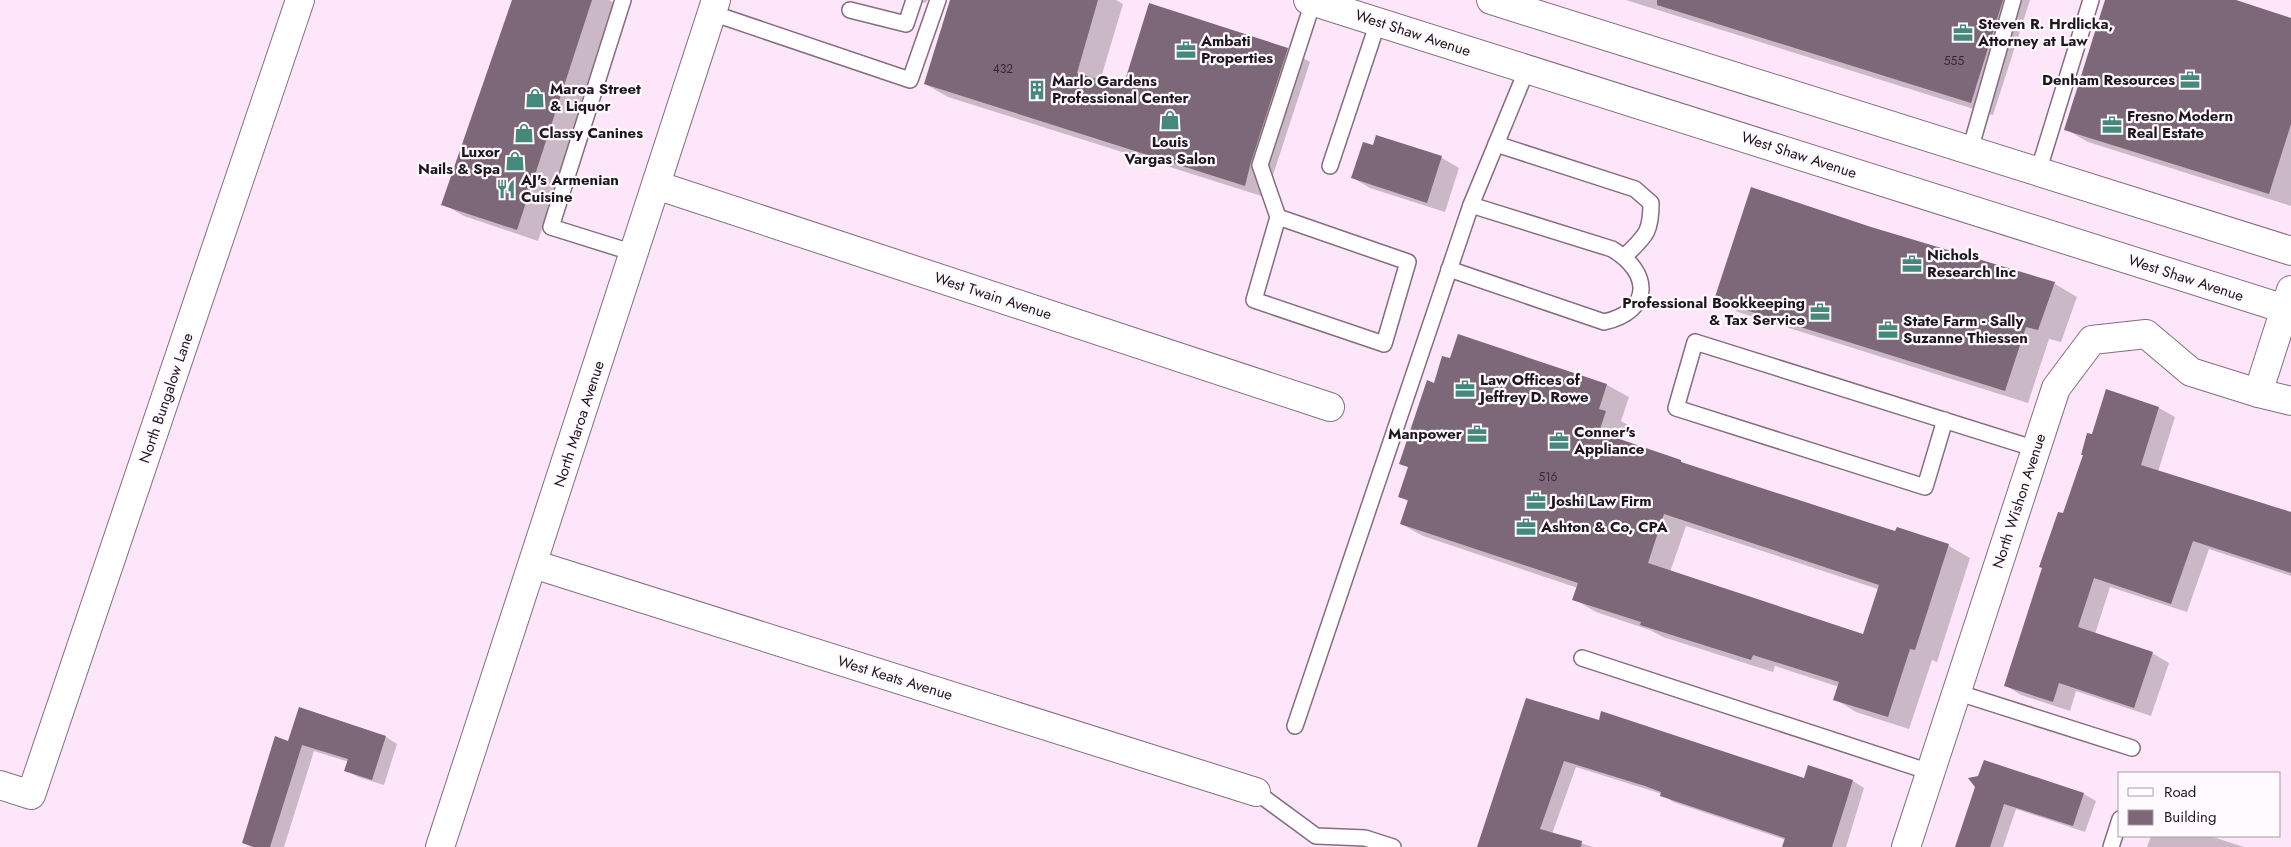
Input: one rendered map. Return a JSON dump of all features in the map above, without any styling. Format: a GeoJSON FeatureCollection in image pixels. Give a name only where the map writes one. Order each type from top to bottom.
{"type":"FeatureCollection","features":[{"type":"Feature","properties":{"kind":"street","name":"North Bungalow Lane"},"geometry":{"type":"LineString","coordinates":[[0,785],[31,795],[300,0]]}},
{"type":"Feature","properties":{"kind":"street"},"geometry":{"type":"LineString","coordinates":[[1491,0],[1522,5],[2038,172],[2291,251]]}},
{"type":"Feature","properties":{"kind":"street","name":"West Shaw Avenue"},"geometry":{"type":"LineString","coordinates":[[1310,1],[2289,303]]}},
{"type":"Feature","properties":{"kind":"street","name":"North Maroa Avenue"},"geometry":{"type":"LineString","coordinates":[[440,847],[714,7]]}},
{"type":"Feature","properties":{"kind":"street","name":"West Twain Avenue"},"geometry":{"type":"LineString","coordinates":[[656,185],[1330,408]]}},
{"type":"Feature","properties":{"kind":"street"},"geometry":{"type":"LineString","coordinates":[[2258,393],[2289,303]]}},
{"type":"Feature","properties":{"kind":"street","name":"North Wishon Avenue"},"geometry":{"type":"LineString","coordinates":[[1906,847],[2056,388],[2092,340],[2146,334],[2191,372],[2258,393],[2291,400]]}},
{"type":"Feature","properties":{"kind":"street","name":"West Keats Avenue"},"geometry":{"type":"LineString","coordinates":[[533,564],[1256,792]]}},
{"type":"Feature","properties":{"kind":"lane"},"geometry":{"type":"LineString","coordinates":[[623,0],[551,227],[634,253]]}},
{"type":"Feature","properties":{"kind":"lane"},"geometry":{"type":"LineString","coordinates":[[850,10],[906,24],[914,0]]}},
{"type":"Feature","properties":{"kind":"lane"},"geometry":{"type":"LineString","coordinates":[[714,7],[910,80],[938,0]]}},
{"type":"Feature","properties":{"kind":"lane"},"geometry":{"type":"LineString","coordinates":[[1970,150],[2013,0]]}},
{"type":"Feature","properties":{"kind":"lane"},"geometry":{"type":"LineString","coordinates":[[2038,172],[2091,0]]}},
{"type":"Feature","properties":{"kind":"lane"},"geometry":{"type":"LineString","coordinates":[[1278,217],[1408,262],[1384,344],[1254,300],[1278,217],[1260,166],[1310,1]]}},
{"type":"Feature","properties":{"kind":"lane"},"geometry":{"type":"LineString","coordinates":[[1330,166],[1378,22]]}},
{"type":"Feature","properties":{"kind":"lane"},"geometry":{"type":"LineString","coordinates":[[1294,726],[1471,205],[1527,69]]}},
{"type":"Feature","properties":{"kind":"lane"},"geometry":{"type":"LineString","coordinates":[[1496,144],[1635,189],[1651,203],[1650,228],[1643,239],[1624,257]]}},
{"type":"Feature","properties":{"kind":"lane"},"geometry":{"type":"LineString","coordinates":[[1449,269],[1604,322],[1620,318],[1632,310],[1640,299],[1640,277],[1624,257],[1612,249],[1471,205]]}},
{"type":"Feature","properties":{"kind":"lane"},"geometry":{"type":"LineString","coordinates":[[1945,420],[1925,487],[1676,408],[1695,342],[1945,420],[2036,449]]}},
{"type":"Feature","properties":{"kind":"lane"},"geometry":{"type":"LineString","coordinates":[[1582,658],[1930,772]]}},
{"type":"Feature","properties":{"kind":"lane"},"geometry":{"type":"LineString","coordinates":[[1956,692],[2132,748]]}},
{"type":"Feature","properties":{"kind":"lane"},"geometry":{"type":"LineString","coordinates":[[1256,792],[1316,836],[1365,838],[1393,847]]}},
{"type":"Feature","properties":{"kind":"lane"},"geometry":{"type":"LineString","coordinates":[[2111,847],[2118,825]]}},
{"type":"Feature","properties":{"kind":"building"},"geometry":{"type":"Polygon","coordinates":[[[512,0],[592,0],[517,230],[441,205],[512,0]]]}},
{"type":"Feature","properties":{"kind":"building","name":"Marlo Gardens Professional Center"},"geometry":{"type":"Polygon","coordinates":[[[950,0],[1098,0],[1077,73],[1123,87],[1149,3],[1288,48],[1245,186],[924,84],[950,0]]]}},
{"type":"Feature","properties":{"kind":"building"},"geometry":{"type":"Polygon","coordinates":[[[1657,0],[2003,0],[1971,103],[1657,5],[1657,0]]]}},
{"type":"Feature","properties":{"kind":"building"},"geometry":{"type":"Polygon","coordinates":[[[2105,0],[2236,0],[2291,18],[2291,124],[2269,194],[2064,130],[2105,0]]]}},
{"type":"Feature","properties":{"kind":"building"},"geometry":{"type":"Polygon","coordinates":[[[1376,135],[1442,156],[1427,203],[1351,178],[1363,142],[1373,145],[1376,135]]]}},
{"type":"Feature","properties":{"kind":"building"},"geometry":{"type":"Polygon","coordinates":[[[1751,187],[1871,227],[2055,282],[2038,330],[2026,327],[2005,391],[1714,300],[1751,187]]]}},
{"type":"Feature","properties":{"kind":"building"},"geometry":{"type":"Polygon","coordinates":[[[1458,334],[1607,384],[1599,409],[1606,411],[1599,432],[1681,460],[1681,462],[1895,531],[1897,527],[1949,544],[1915,650],[1910,649],[1888,717],[1833,700],[1839,682],[1753,655],[1751,660],[1640,625],[1641,622],[1572,600],[1578,583],[1400,524],[1408,500],[1398,497],[1408,467],[1399,464],[1427,380],[1434,383],[1442,356],[1450,358],[1458,334]],[[1664,514],[1648,563],[1863,634],[1879,585],[1664,514]]]}},
{"type":"Feature","properties":{"kind":"building"},"geometry":{"type":"Polygon","coordinates":[[[2106,389],[2159,407],[2141,465],[2291,512],[2291,573],[2193,541],[2171,604],[2094,578],[2078,627],[2153,652],[2134,708],[2059,683],[2053,702],[2004,686],[2042,568],[2039,567],[2058,512],[2063,513],[2083,455],[2081,455],[2087,433],[2092,434],[2106,389]]]}},
{"type":"Feature","properties":{"kind":"building"},"geometry":{"type":"Polygon","coordinates":[[[1526,698],[1599,720],[1601,711],[1804,778],[1808,765],[1853,780],[1832,847],[1782,847],[1785,838],[1660,796],[1661,792],[1645,786],[1564,761],[1540,829],[1582,841],[1581,847],[1477,847],[1526,698]]]}},
{"type":"Feature","properties":{"kind":"building"},"geometry":{"type":"Polygon","coordinates":[[[299,707],[386,736],[372,780],[344,771],[348,759],[302,745],[270,847],[254,847],[242,843],[275,736],[288,741],[299,707]]]}},
{"type":"Feature","properties":{"kind":"building"},"geometry":{"type":"Polygon","coordinates":[[[1984,760],[2084,793],[2073,826],[2004,804],[1990,847],[1955,847],[1975,787],[1968,778],[1978,776],[1984,760]]]}},
{"type":"Feature","properties":{"kind":"place","name":"Steven R. Hrdlicka, Attorney at Law"},"geometry":{"type":"Point","coordinates":[1963,33]}},
{"type":"Feature","properties":{"kind":"place","name":"Ambati Properties"},"geometry":{"type":"Point","coordinates":[1186,50]}},
{"type":"Feature","properties":{"kind":"place","name":"Denham Resources"},"geometry":{"type":"Point","coordinates":[2190,80]}},
{"type":"Feature","properties":{"kind":"place","name":"Marlo Gardens Professional Center"},"geometry":{"type":"Point","coordinates":[1037,90]}},
{"type":"Feature","properties":{"kind":"place","name":"Maroa Street & Liquor"},"geometry":{"type":"Point","coordinates":[535,98]}},
{"type":"Feature","properties":{"kind":"place","name":"Louis Vargas Salon"},"geometry":{"type":"Point","coordinates":[1170,120]}},
{"type":"Feature","properties":{"kind":"place","name":"Fresno Modern Real Estate"},"geometry":{"type":"Point","coordinates":[2112,125]}},
{"type":"Feature","properties":{"kind":"place","name":"Classy Canines"},"geometry":{"type":"Point","coordinates":[524,133]}},
{"type":"Feature","properties":{"kind":"place","name":"Luxor Nails & Spa"},"geometry":{"type":"Point","coordinates":[515,161]}},
{"type":"Feature","properties":{"kind":"place","name":"AJ's Armenian Cuisine"},"geometry":{"type":"Point","coordinates":[506,189]}},
{"type":"Feature","properties":{"kind":"place","name":"Nichols Research Inc"},"geometry":{"type":"Point","coordinates":[1912,264]}},
{"type":"Feature","properties":{"kind":"place","name":"Professional Bookkeeping & Tax Service"},"geometry":{"type":"Point","coordinates":[1820,312]}},
{"type":"Feature","properties":{"kind":"place","name":"State Farm - Sally Suzanne Thiessen"},"geometry":{"type":"Point","coordinates":[1888,330]}},
{"type":"Feature","properties":{"kind":"place","name":"Law Offices of Jeffrey D. Rowe"},"geometry":{"type":"Point","coordinates":[1465,389]}},
{"type":"Feature","properties":{"kind":"place","name":"Manpower"},"geometry":{"type":"Point","coordinates":[1477,434]}},
{"type":"Feature","properties":{"kind":"place","name":"Conner's Appliance"},"geometry":{"type":"Point","coordinates":[1559,441]}},
{"type":"Feature","properties":{"kind":"place","name":"Joshi Law Firm"},"geometry":{"type":"Point","coordinates":[1536,501]}},
{"type":"Feature","properties":{"kind":"place","name":"Ashton & Co, CPA"},"geometry":{"type":"Point","coordinates":[1526,527]}}]}
